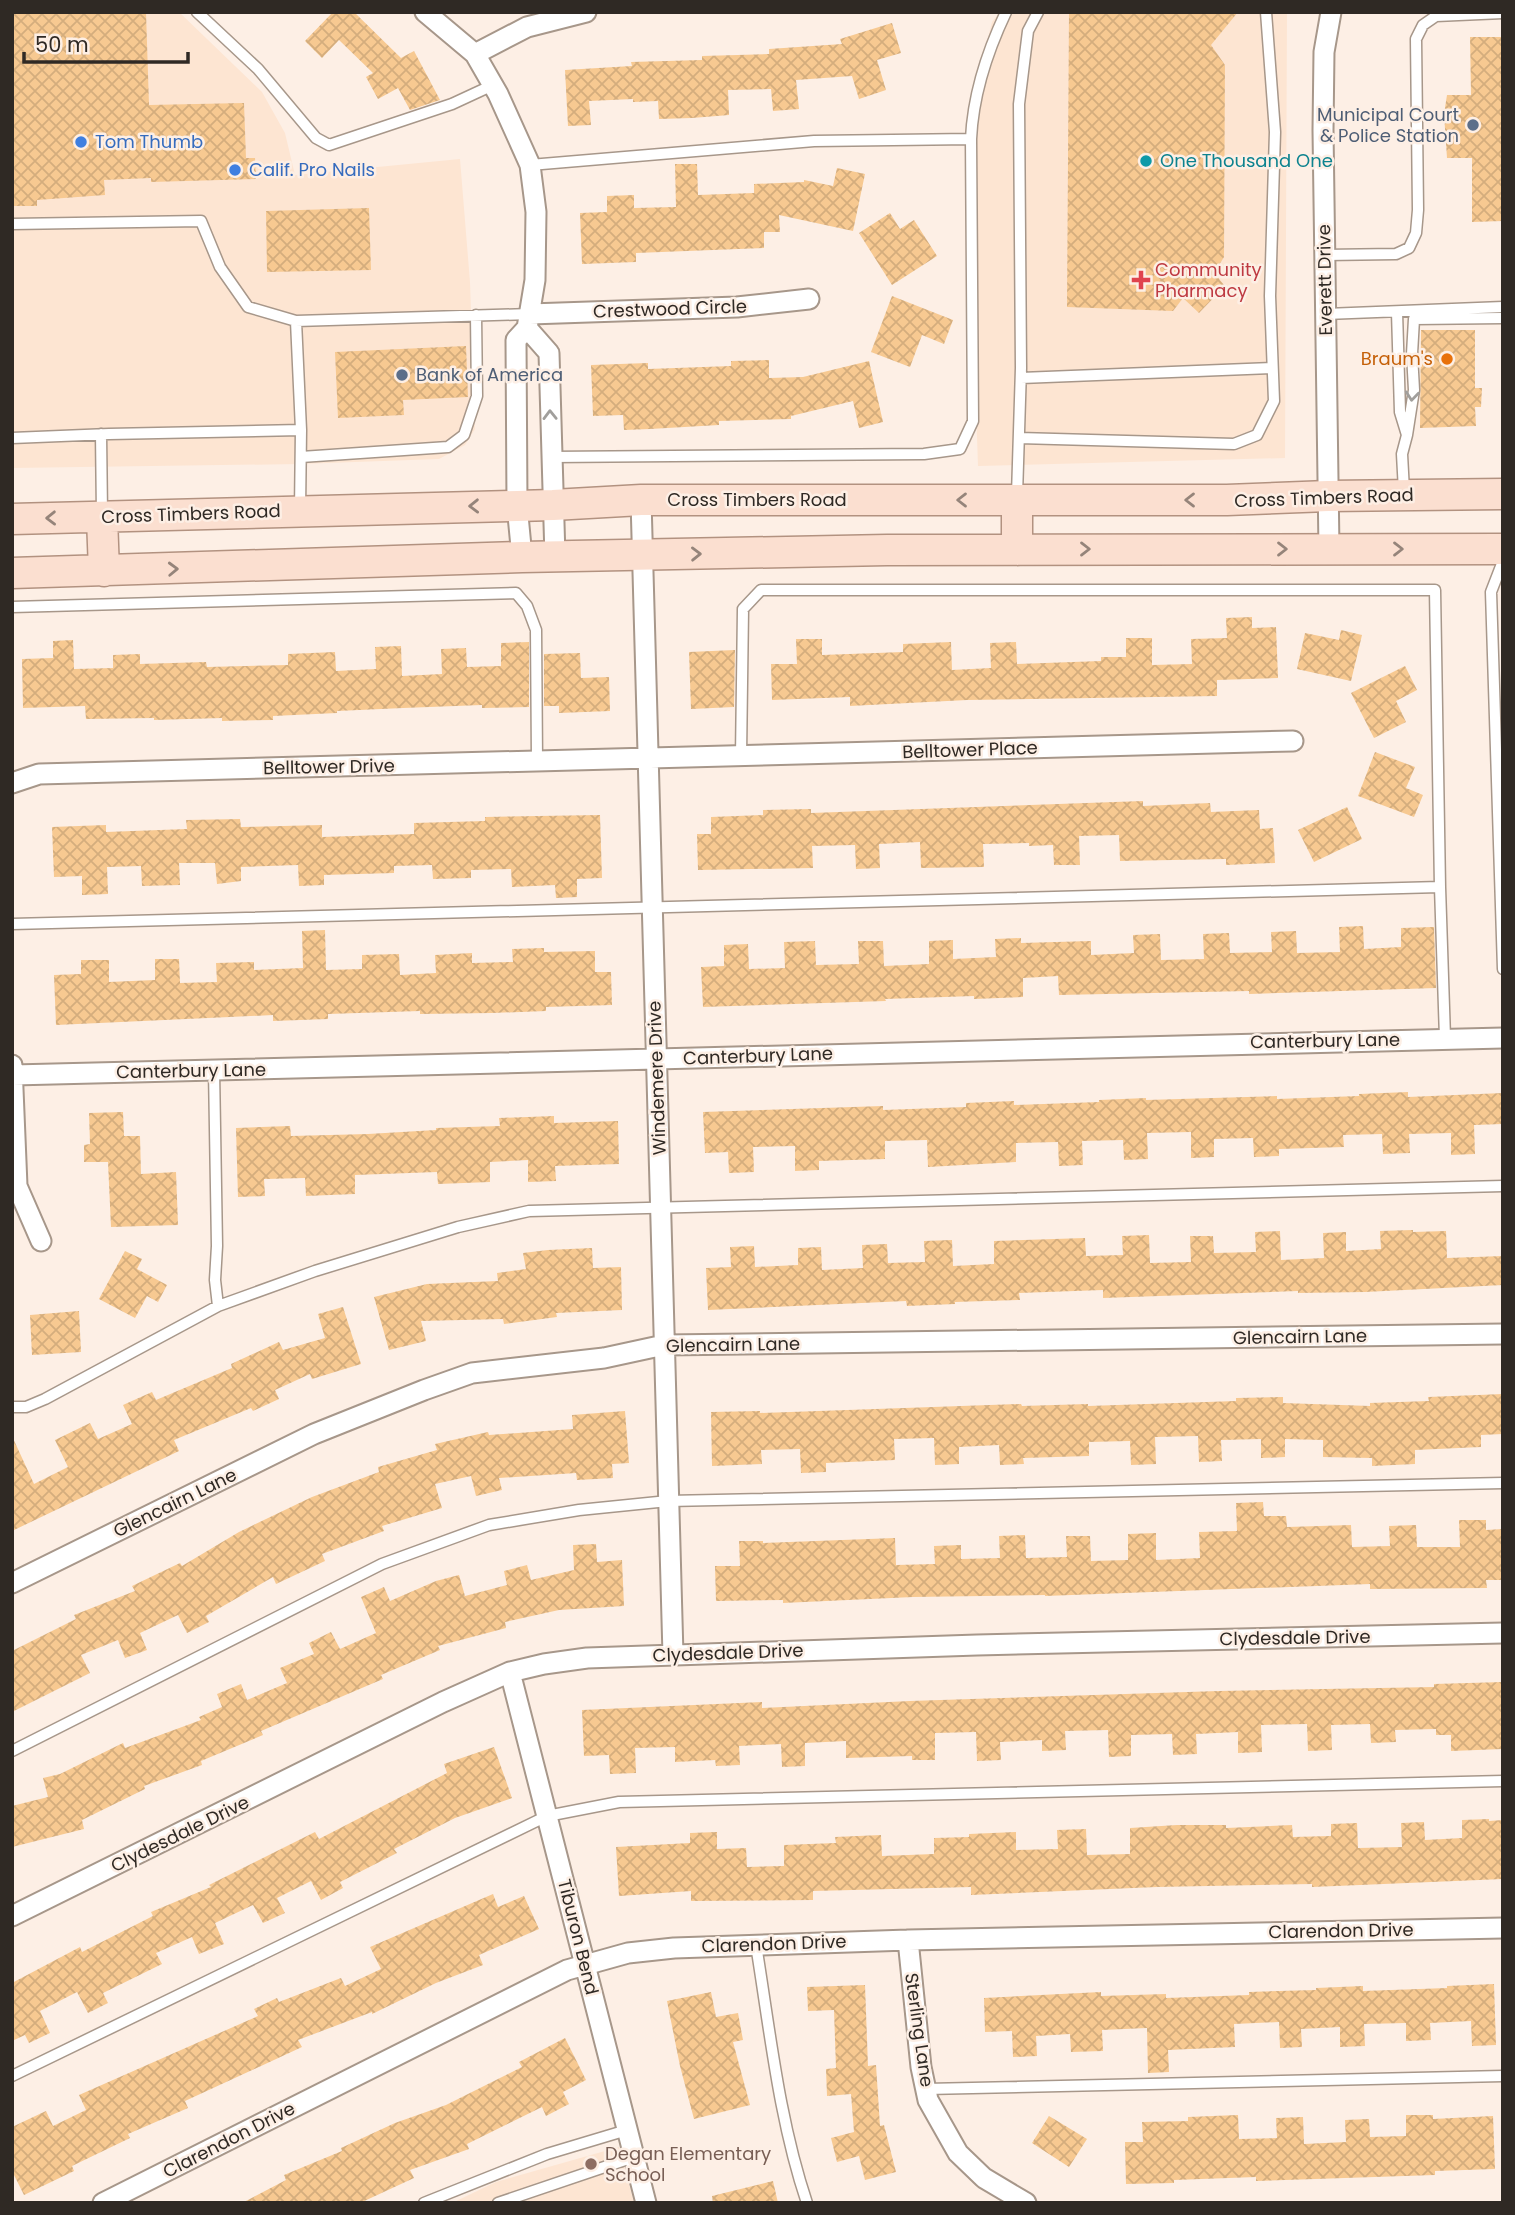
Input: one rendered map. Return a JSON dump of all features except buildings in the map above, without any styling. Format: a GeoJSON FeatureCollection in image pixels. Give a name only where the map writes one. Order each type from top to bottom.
{"type":"FeatureCollection","features":[{"type":"Feature","properties":{"kind":"main road","name":"Cross Timbers Road"},"geometry":{"type":"LineString","coordinates":[[12,519],[553,505],[640,500],[1227,500],[1503,494]]}},
{"type":"Feature","properties":{"kind":"main road"},"geometry":{"type":"LineString","coordinates":[[1017,500],[1017,550]]}},
{"type":"Feature","properties":{"kind":"main road"},"geometry":{"type":"LineString","coordinates":[[102,517],[104,571]]}},
{"type":"Feature","properties":{"kind":"main road"},"geometry":{"type":"LineString","coordinates":[[12,573],[555,556],[887,550],[1503,549]]}},
{"type":"Feature","properties":{"kind":"street"},"geometry":{"type":"LineString","coordinates":[[425,12],[475,54],[493,85],[530,165],[536,212],[535,280],[529,321],[516,340],[517,505],[522,557]]}},
{"type":"Feature","properties":{"kind":"street"},"geometry":{"type":"LineString","coordinates":[[475,54],[527,27],[586,12]]}},
{"type":"Feature","properties":{"kind":"street","name":"Everett Drive"},"geometry":{"type":"LineString","coordinates":[[1329,548],[1324,52],[1331,12]]}},
{"type":"Feature","properties":{"kind":"street","name":"Crestwood Circle"},"geometry":{"type":"LineString","coordinates":[[529,321],[737,307],[809,299]]}},
{"type":"Feature","properties":{"kind":"street"},"geometry":{"type":"LineString","coordinates":[[529,321],[549,353],[555,556]]}},
{"type":"Feature","properties":{"kind":"street","name":"Windemere Drive"},"geometry":{"type":"LineString","coordinates":[[640,500],[673,1655]]}},
{"type":"Feature","properties":{"kind":"street","name":"Belltower Place"},"geometry":{"type":"LineString","coordinates":[[648,758],[1293,741]]}},
{"type":"Feature","properties":{"kind":"street","name":"Belltower Drive"},"geometry":{"type":"LineString","coordinates":[[12,783],[39,775],[648,758]]}},
{"type":"Feature","properties":{"kind":"street","name":"Canterbury Lane"},"geometry":{"type":"LineString","coordinates":[[13,1075],[1503,1038]]}},
{"type":"Feature","properties":{"kind":"street"},"geometry":{"type":"LineString","coordinates":[[12,1063],[17,1186],[41,1241]]}},
{"type":"Feature","properties":{"kind":"street","name":"Glencairn Lane"},"geometry":{"type":"LineString","coordinates":[[12,1583],[314,1434],[472,1373],[604,1358],[664,1345],[1503,1334]]}},
{"type":"Feature","properties":{"kind":"street","name":"Clydesdale Drive"},"geometry":{"type":"LineString","coordinates":[[12,1916],[443,1702],[510,1672],[544,1664],[587,1658],[963,1645],[1503,1633]]}},
{"type":"Feature","properties":{"kind":"street","name":"Tiburon Bend"},"geometry":{"type":"LineString","coordinates":[[510,1672],[646,2203]]}},
{"type":"Feature","properties":{"kind":"street","name":"Clarendon Drive"},"geometry":{"type":"LineString","coordinates":[[103,2203],[567,1970],[639,1952],[674,1948],[908,1940],[1503,1928]]}},
{"type":"Feature","properties":{"kind":"street","name":"Sterling Lane"},"geometry":{"type":"LineString","coordinates":[[908,1940],[921,2067],[929,2100],[958,2153],[984,2178],[1027,2203]]}},
{"type":"Feature","properties":{"kind":"lane"},"geometry":{"type":"LineString","coordinates":[[197,12],[258,69],[316,138],[329,145],[452,104],[493,85]]}},
{"type":"Feature","properties":{"kind":"lane"},"geometry":{"type":"LineString","coordinates":[[551,457],[924,454],[960,449],[973,421],[973,109],[993,40],[1006,12]]}},
{"type":"Feature","properties":{"kind":"lane"},"geometry":{"type":"LineString","coordinates":[[1017,500],[1021,378],[1020,104],[1028,31],[1038,12]]}},
{"type":"Feature","properties":{"kind":"lane"},"geometry":{"type":"LineString","coordinates":[[1019,438],[1234,444],[1257,435],[1274,401],[1270,296],[1275,132],[1266,12]]}},
{"type":"Feature","properties":{"kind":"lane"},"geometry":{"type":"LineString","coordinates":[[1325,255],[1396,254],[1409,248],[1416,233],[1418,210],[1416,39],[1423,25],[1436,16],[1503,13]]}},
{"type":"Feature","properties":{"kind":"lane"},"geometry":{"type":"LineString","coordinates":[[530,165],[814,141],[971,139]]}},
{"type":"Feature","properties":{"kind":"lane"},"geometry":{"type":"LineString","coordinates":[[12,224],[201,221],[220,267],[248,307],[296,321],[476,315],[529,321]]}},
{"type":"Feature","properties":{"kind":"lane"},"geometry":{"type":"LineString","coordinates":[[1326,314],[1503,307]]}},
{"type":"Feature","properties":{"kind":"lane"},"geometry":{"type":"LineString","coordinates":[[1397,312],[1400,412],[1407,435]]}},
{"type":"Feature","properties":{"kind":"lane"},"geometry":{"type":"LineString","coordinates":[[301,457],[448,447],[464,435],[477,396],[476,315]]}},
{"type":"Feature","properties":{"kind":"lane"},"geometry":{"type":"LineString","coordinates":[[1404,495],[1402,454],[1414,390],[1412,354],[1415,318],[1503,318]]}},
{"type":"Feature","properties":{"kind":"lane"},"geometry":{"type":"LineString","coordinates":[[296,321],[301,430],[300,511]]}},
{"type":"Feature","properties":{"kind":"lane"},"geometry":{"type":"LineString","coordinates":[[1021,378],[1272,369]]}},
{"type":"Feature","properties":{"kind":"lane"},"geometry":{"type":"LineString","coordinates":[[12,438],[301,430]]}},
{"type":"Feature","properties":{"kind":"lane"},"geometry":{"type":"LineString","coordinates":[[102,434],[102,517]]}},
{"type":"Feature","properties":{"kind":"lane"},"geometry":{"type":"LineString","coordinates":[[1503,561],[1491,592],[1497,603],[1503,969]]}},
{"type":"Feature","properties":{"kind":"lane"},"geometry":{"type":"LineString","coordinates":[[741,756],[743,609],[761,590],[1435,590],[1440,887],[1446,1038]]}},
{"type":"Feature","properties":{"kind":"lane"},"geometry":{"type":"LineString","coordinates":[[12,607],[516,593],[527,606],[536,630],[537,761]]}},
{"type":"Feature","properties":{"kind":"lane"},"geometry":{"type":"LineString","coordinates":[[12,924],[1440,887]]}},
{"type":"Feature","properties":{"kind":"lane"},"geometry":{"type":"LineString","coordinates":[[214,1070],[217,1245],[215,1280],[218,1306]]}},
{"type":"Feature","properties":{"kind":"lane"},"geometry":{"type":"LineString","coordinates":[[12,1407],[26,1407],[45,1399],[218,1306],[315,1271],[458,1227],[529,1211],[1503,1186]]}},
{"type":"Feature","properties":{"kind":"lane"},"geometry":{"type":"LineString","coordinates":[[12,1751],[382,1564],[489,1525],[579,1510],[668,1501],[1503,1483]]}},
{"type":"Feature","properties":{"kind":"lane"},"geometry":{"type":"LineString","coordinates":[[12,2076],[547,1816],[619,1802],[1503,1780]]}},
{"type":"Feature","properties":{"kind":"lane"},"geometry":{"type":"LineString","coordinates":[[756,1945],[780,2094],[798,2177],[807,2203]]}},
{"type":"Feature","properties":{"kind":"lane"},"geometry":{"type":"LineString","coordinates":[[926,2089],[1503,2077]]}},
{"type":"Feature","properties":{"kind":"lane"},"geometry":{"type":"LineString","coordinates":[[424,2203],[547,2154],[627,2130]]}},
{"type":"Feature","properties":{"kind":"lane"},"geometry":{"type":"LineString","coordinates":[[498,2203],[634,2157]]}},
{"type":"Feature","properties":{"kind":"shaded area"},"geometry":{"type":"Polygon","coordinates":[[[12,12],[179,12],[262,92],[285,133],[295,175],[460,159],[470,282],[475,429],[465,445],[439,459],[12,468],[12,12]]]}},
{"type":"Feature","properties":{"kind":"shaded area"},"geometry":{"type":"Polygon","coordinates":[[[1000,12],[1287,12],[1285,458],[978,466],[967,143],[978,77],[992,22],[1000,12]]]}},
{"type":"Feature","properties":{"kind":"shaded area","name":"Degan Elementary School"},"geometry":{"type":"Polygon","coordinates":[[[619,2147],[634,2203],[452,2203],[496,2182],[619,2147]]]}},
{"type":"Feature","properties":{"kind":"place","name":"Municipal Court & Police Station"},"geometry":{"type":"Point","coordinates":[1473,125]}},
{"type":"Feature","properties":{"kind":"place","name":"Tom Thumb"},"geometry":{"type":"Point","coordinates":[81,142]}},
{"type":"Feature","properties":{"kind":"place","name":"One Thousand One"},"geometry":{"type":"Point","coordinates":[1146,161]}},
{"type":"Feature","properties":{"kind":"place","name":"Calif. Pro Nails"},"geometry":{"type":"Point","coordinates":[235,170]}},
{"type":"Feature","properties":{"kind":"place","name":"Community Pharmacy"},"geometry":{"type":"Point","coordinates":[1141,280]}},
{"type":"Feature","properties":{"kind":"place","name":"Braum's"},"geometry":{"type":"Point","coordinates":[1447,359]}},
{"type":"Feature","properties":{"kind":"place","name":"Bank of America"},"geometry":{"type":"Point","coordinates":[402,375]}},
{"type":"Feature","properties":{"kind":"place","name":"Degan Elementary School"},"geometry":{"type":"Point","coordinates":[591,2164]}}]}
